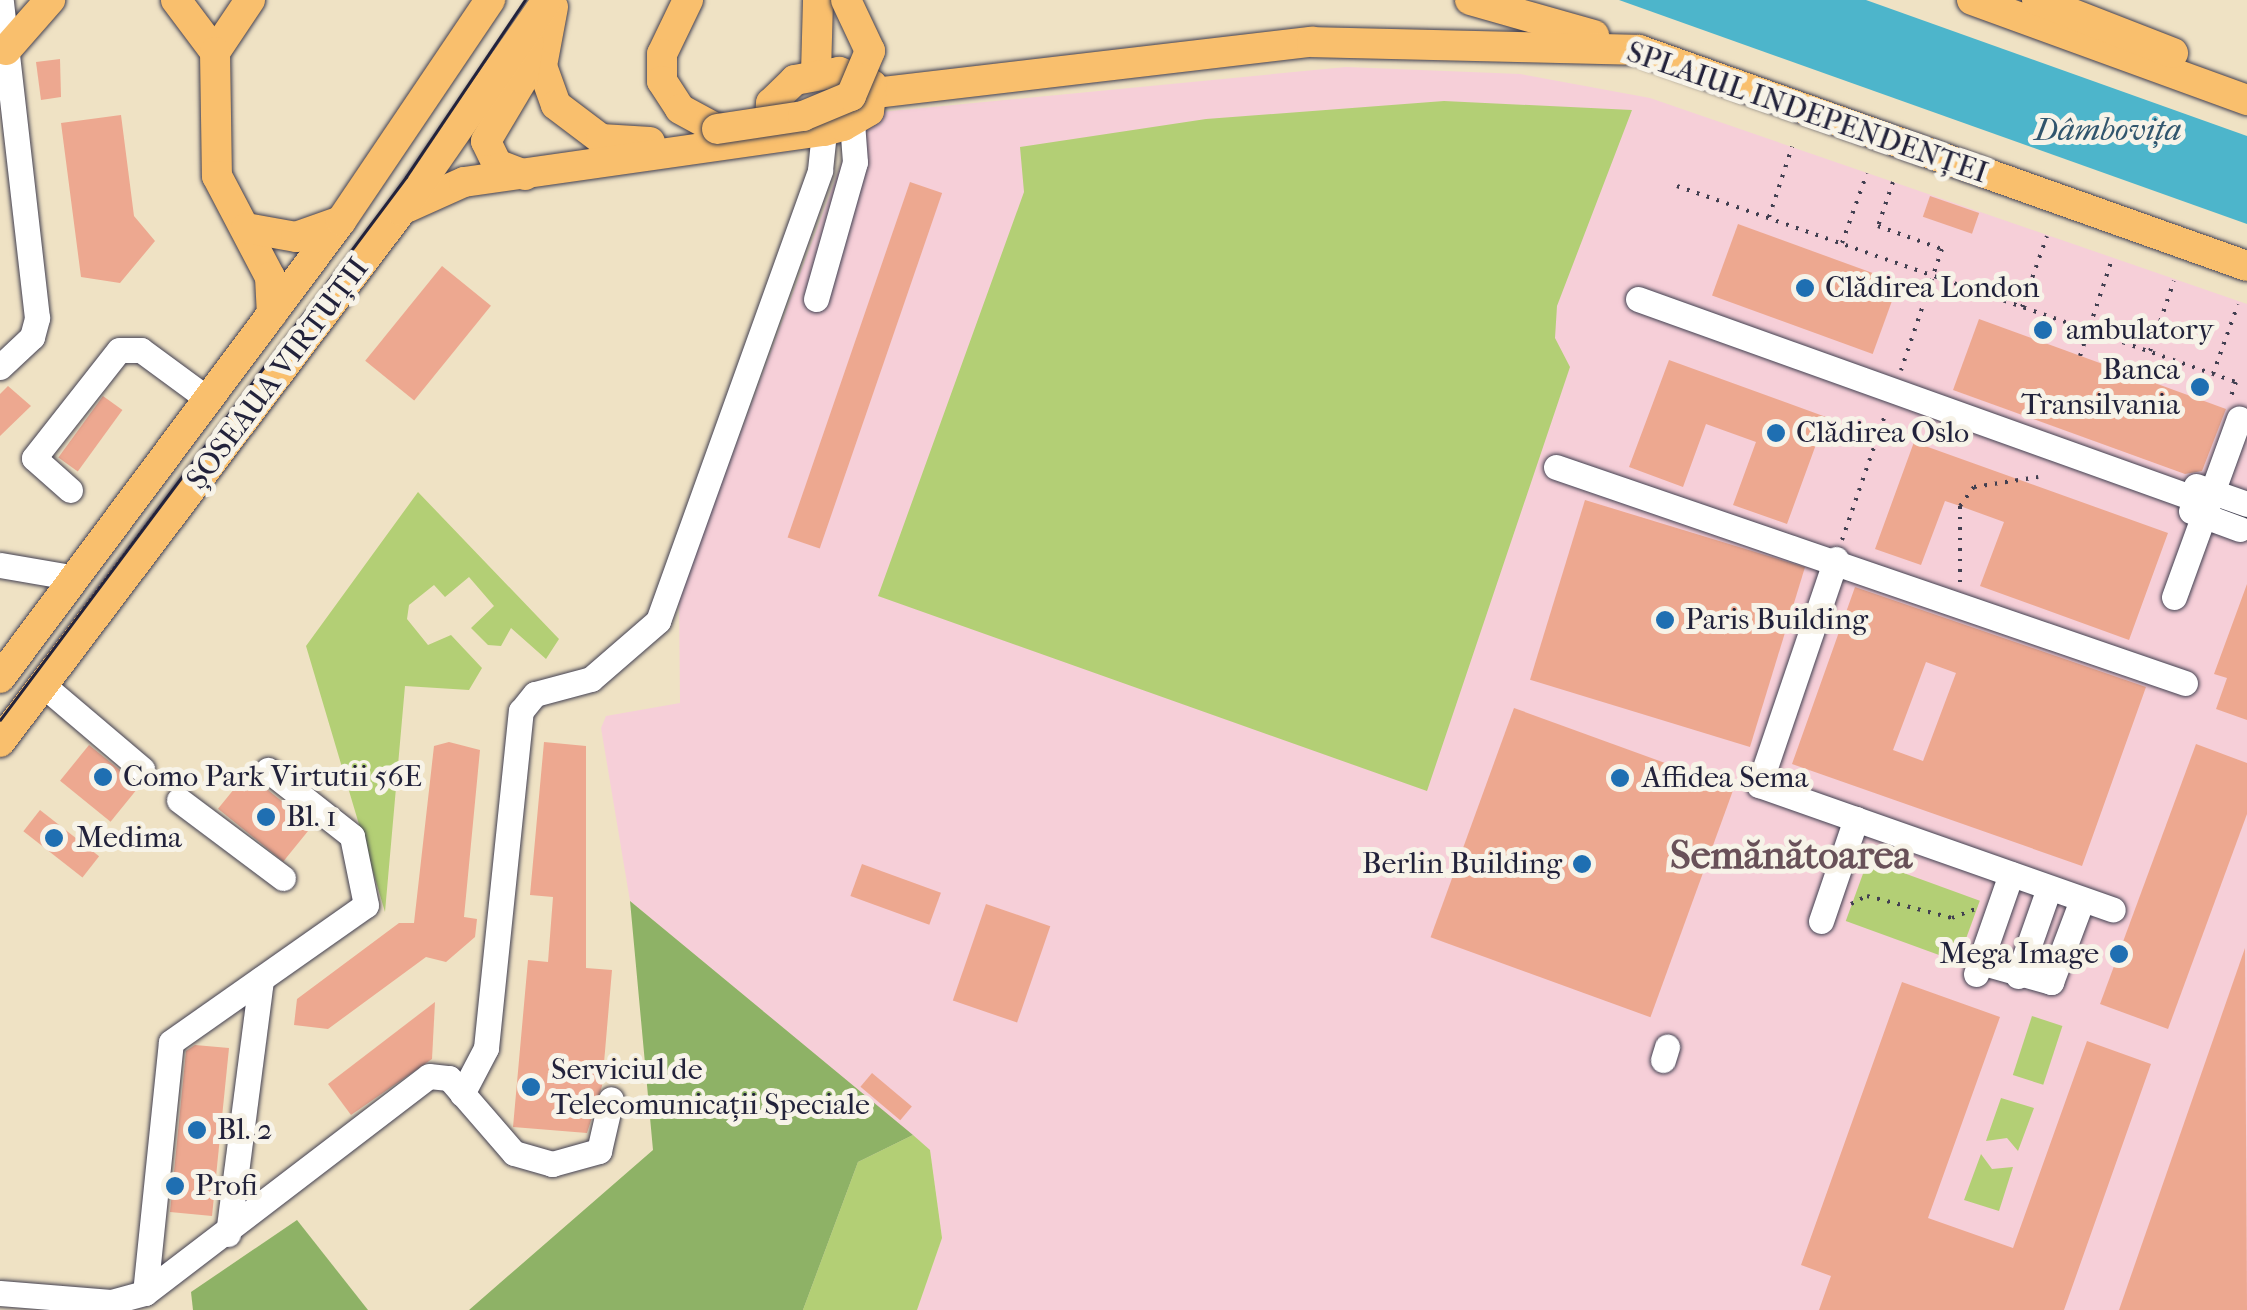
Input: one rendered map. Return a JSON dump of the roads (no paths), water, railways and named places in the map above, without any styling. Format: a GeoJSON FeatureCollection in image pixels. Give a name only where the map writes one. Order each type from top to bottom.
{"type":"FeatureCollection","features":[{"type":"Feature","properties":{"kind":"main road"},"geometry":{"type":"LineString","coordinates":[[6,50],[50,0]]}},
{"type":"Feature","properties":{"kind":"main road"},"geometry":{"type":"LineString","coordinates":[[176,0],[215,52],[219,185],[270,277],[272,314]]}},
{"type":"Feature","properties":{"kind":"main road"},"geometry":{"type":"LineString","coordinates":[[215,52],[250,0]]}},
{"type":"Feature","properties":{"kind":"main road","name":"ȘOSEAUA VIRTUȚII"},"geometry":{"type":"LineString","coordinates":[[2,670],[76,578],[342,221],[490,0]]}},
{"type":"Feature","properties":{"kind":"main road"},"geometry":{"type":"LineString","coordinates":[[550,0],[542,66],[570,121],[627,144],[803,116],[852,96],[870,51],[846,0]]}},
{"type":"Feature","properties":{"kind":"main road","name":"ȘOSEAUA VIRTUȚII"},"geometry":{"type":"LineString","coordinates":[[0,742],[401,211],[550,0]]}},
{"type":"Feature","properties":{"kind":"main road"},"geometry":{"type":"LineString","coordinates":[[688,0],[662,54],[662,81],[680,109],[716,130]]}},
{"type":"Feature","properties":{"kind":"main road"},"geometry":{"type":"LineString","coordinates":[[768,138],[776,94],[816,73],[818,0]]}},
{"type":"Feature","properties":{"kind":"main road"},"geometry":{"type":"LineString","coordinates":[[1470,0],[1640,50]]}},
{"type":"Feature","properties":{"kind":"main road"},"geometry":{"type":"LineString","coordinates":[[1972,0],[2247,100]]}},
{"type":"Feature","properties":{"kind":"main road"},"geometry":{"type":"LineString","coordinates":[[2037,0],[2247,90]]}},
{"type":"Feature","properties":{"kind":"main road"},"geometry":{"type":"LineString","coordinates":[[525,174],[496,164],[486,141],[526,71],[530,26]]}},
{"type":"Feature","properties":{"kind":"main road","name":"SPLAIUL INDEPENDENȚEI"},"geometry":{"type":"LineString","coordinates":[[816,73],[853,74],[876,92],[1312,42],[1640,50],[2247,266]]}},
{"type":"Feature","properties":{"kind":"main road"},"geometry":{"type":"LineString","coordinates":[[401,211],[452,186],[838,126],[876,92]]}},
{"type":"Feature","properties":{"kind":"main road"},"geometry":{"type":"LineString","coordinates":[[246,228],[296,237],[342,221]]}},
{"type":"Feature","properties":{"kind":"street"},"geometry":{"type":"LineString","coordinates":[[0,368],[32,337],[37,318],[1,0]]}},
{"type":"Feature","properties":{"kind":"street"},"geometry":{"type":"LineString","coordinates":[[816,299],[855,162],[838,126]]}},
{"type":"Feature","properties":{"kind":"street"},"geometry":{"type":"LineString","coordinates":[[462,1094],[486,1048],[522,711],[536,694],[591,678],[658,621],[838,126]]}},
{"type":"Feature","properties":{"kind":"street"},"geometry":{"type":"LineString","coordinates":[[1638,299],[1715,312]]}},
{"type":"Feature","properties":{"kind":"street"},"geometry":{"type":"LineString","coordinates":[[1638,299],[1706,339]]}},
{"type":"Feature","properties":{"kind":"street"},"geometry":{"type":"LineString","coordinates":[[1638,299],[2244,517]]}},
{"type":"Feature","properties":{"kind":"street"},"geometry":{"type":"LineString","coordinates":[[70,490],[34,458],[119,350],[141,350],[210,400]]}},
{"type":"Feature","properties":{"kind":"street"},"geometry":{"type":"LineString","coordinates":[[1838,386],[2036,453],[1898,378],[1848,360]]}},
{"type":"Feature","properties":{"kind":"street"},"geometry":{"type":"LineString","coordinates":[[2174,597],[2238,418]]}},
{"type":"Feature","properties":{"kind":"street"},"geometry":{"type":"LineString","coordinates":[[1556,468],[1836,559],[2186,684]]}},
{"type":"Feature","properties":{"kind":"street"},"geometry":{"type":"LineString","coordinates":[[2144,481],[2207,504]]}},
{"type":"Feature","properties":{"kind":"street"},"geometry":{"type":"LineString","coordinates":[[1836,559],[1759,785],[2113,910]]}},
{"type":"Feature","properties":{"kind":"street"},"geometry":{"type":"LineString","coordinates":[[0,565],[76,578]]}},
{"type":"Feature","properties":{"kind":"street"},"geometry":{"type":"LineString","coordinates":[[44,685],[142,769]]}},
{"type":"Feature","properties":{"kind":"street"},"geometry":{"type":"LineString","coordinates":[[145,1293],[172,1042],[366,905],[352,836],[268,770]]}},
{"type":"Feature","properties":{"kind":"street"},"geometry":{"type":"LineString","coordinates":[[179,800],[283,878]]}},
{"type":"Feature","properties":{"kind":"street"},"geometry":{"type":"LineString","coordinates":[[1821,921],[1856,819]]}},
{"type":"Feature","properties":{"kind":"street"},"geometry":{"type":"LineString","coordinates":[[2011,874],[1978,968],[2044,985],[2054,978],[2082,900]]}},
{"type":"Feature","properties":{"kind":"street"},"geometry":{"type":"LineString","coordinates":[[2018,976],[2049,888]]}},
{"type":"Feature","properties":{"kind":"street"},"geometry":{"type":"LineString","coordinates":[[228,1234],[260,979]]}},
{"type":"Feature","properties":{"kind":"street"},"geometry":{"type":"LineString","coordinates":[[0,1293],[112,1302],[145,1293],[228,1234],[429,1076],[449,1078],[499,1143],[552,1164],[599,1151],[611,1099]]}},
{"type":"Feature","properties":{"kind":"water","name":"Dâmbovița"},"geometry":{"type":"Polygon","coordinates":[[[1619,0],[1866,0],[2247,136],[2247,224],[1619,0]]]}},
{"type":"Feature","properties":{"kind":"tram line"},"geometry":{"type":"LineString","coordinates":[[0,720],[406,177],[525,0]]}},
{"type":"Feature","properties":{"kind":"place","name":"Clădirea London"},"geometry":{"type":"Point","coordinates":[1805,288]}},
{"type":"Feature","properties":{"kind":"place","name":"ambulatory"},"geometry":{"type":"Point","coordinates":[2043,330]}},
{"type":"Feature","properties":{"kind":"place","name":"Banca Transilvania"},"geometry":{"type":"Point","coordinates":[2200,387]}},
{"type":"Feature","properties":{"kind":"place","name":"Clădirea Oslo"},"geometry":{"type":"Point","coordinates":[1776,433]}},
{"type":"Feature","properties":{"kind":"place","name":"Paris Building"},"geometry":{"type":"Point","coordinates":[1665,620]}},
{"type":"Feature","properties":{"kind":"place","name":"Como Park Virtutii 56E"},"geometry":{"type":"Point","coordinates":[103,777]}},
{"type":"Feature","properties":{"kind":"place","name":"Affidea Sema"},"geometry":{"type":"Point","coordinates":[1620,778]}},
{"type":"Feature","properties":{"kind":"place","name":"Bl. 1"},"geometry":{"type":"Point","coordinates":[266,817]}},
{"type":"Feature","properties":{"kind":"place","name":"Medima"},"geometry":{"type":"Point","coordinates":[54,838]}},
{"type":"Feature","properties":{"kind":"place","name":"Berlin Building"},"geometry":{"type":"Point","coordinates":[1582,864]}},
{"type":"Feature","properties":{"kind":"place","name":"Mega Image"},"geometry":{"type":"Point","coordinates":[2119,954]}},
{"type":"Feature","properties":{"kind":"place","name":"Serviciul de Telecomunicații Speciale"},"geometry":{"type":"Point","coordinates":[531,1087]}},
{"type":"Feature","properties":{"kind":"place","name":"Bl. 2"},"geometry":{"type":"Point","coordinates":[197,1130]}},
{"type":"Feature","properties":{"kind":"place","name":"Profi"},"geometry":{"type":"Point","coordinates":[175,1186]}},
{"type":"Feature","properties":{"kind":"district","name":"Semănătoarea"},"geometry":{"type":"Point","coordinates":[1791,855]}}]}
